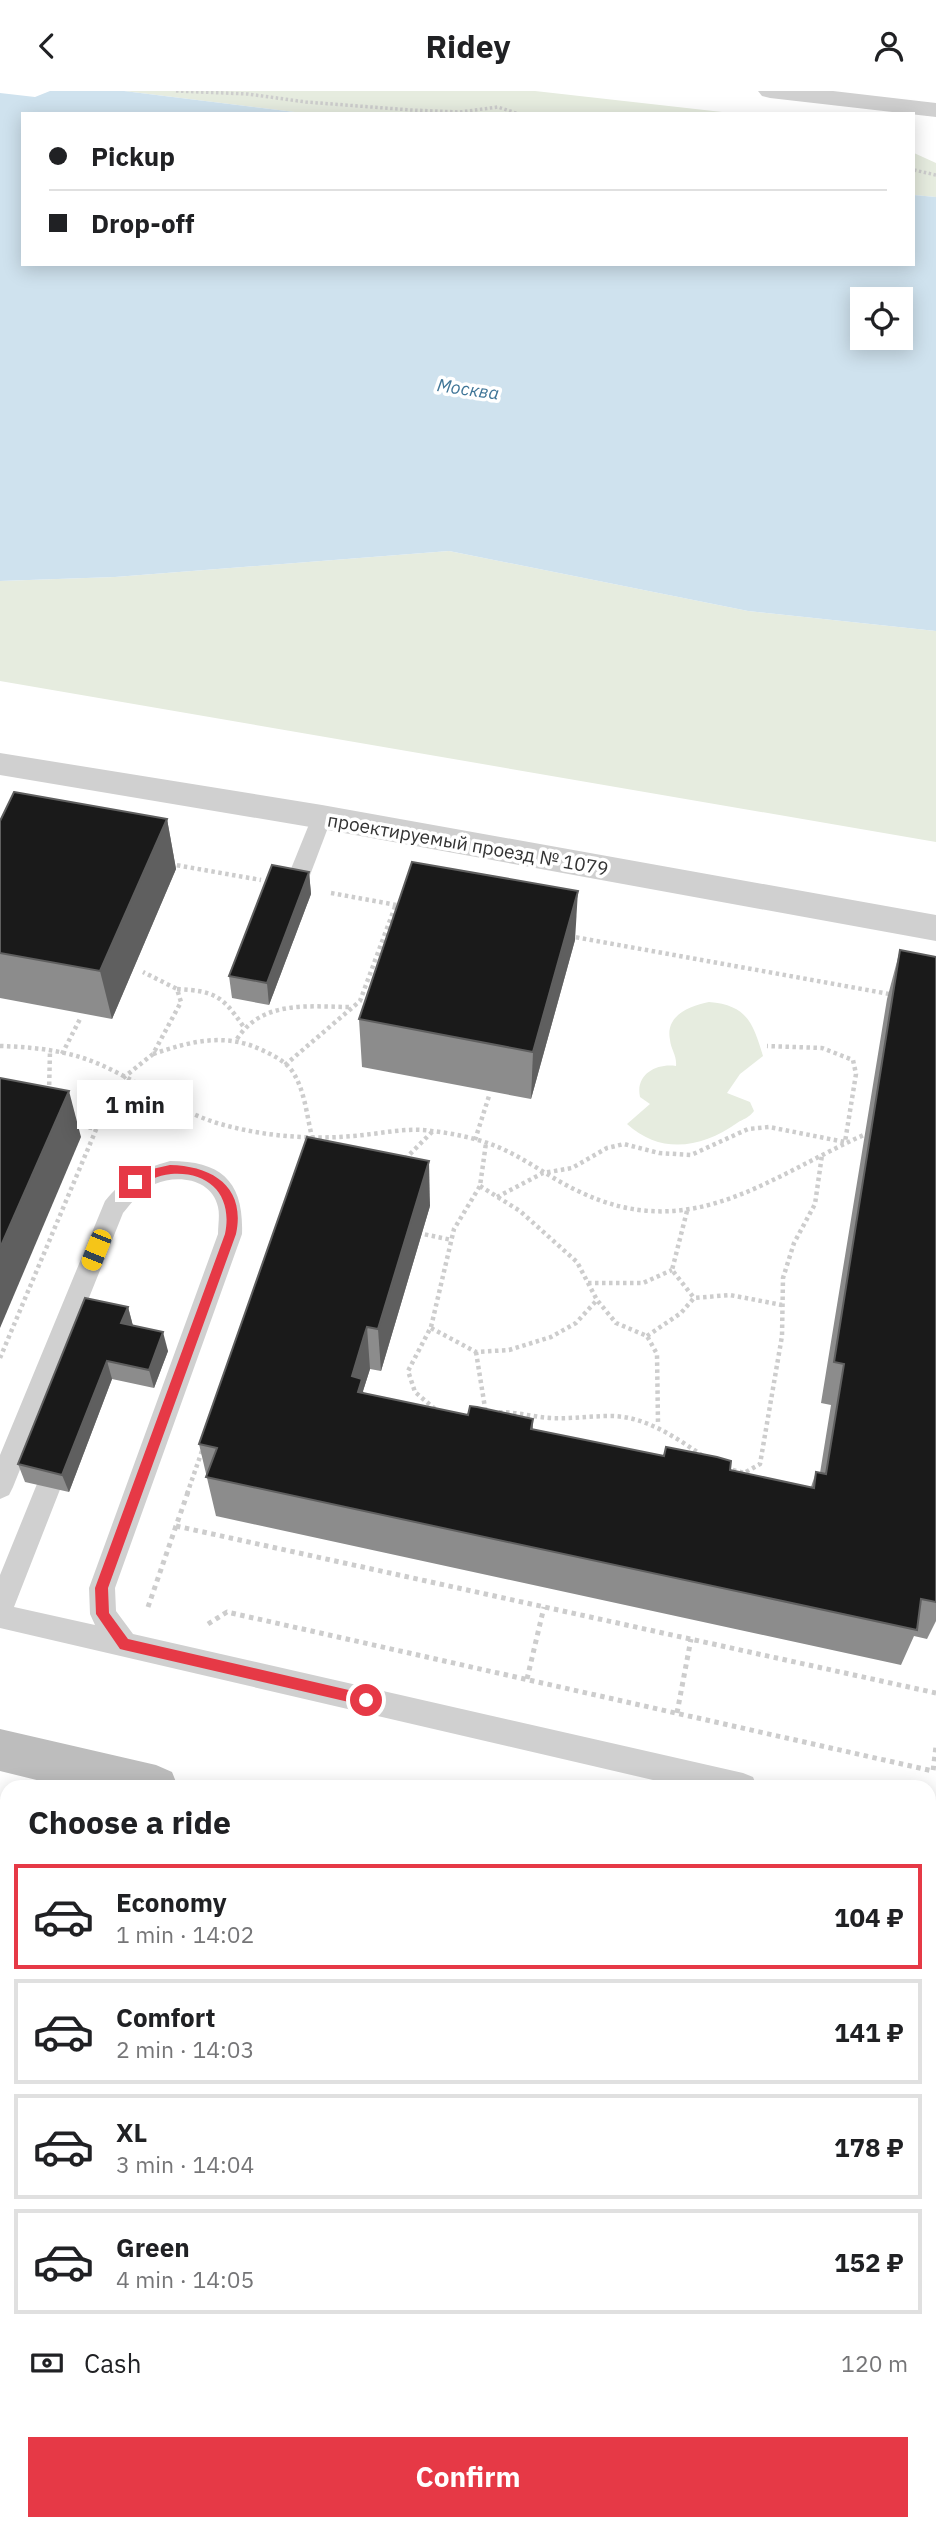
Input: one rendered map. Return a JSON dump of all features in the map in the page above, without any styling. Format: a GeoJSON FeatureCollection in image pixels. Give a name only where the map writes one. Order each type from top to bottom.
{"type":"FeatureCollection","features":[{"type":"Feature","properties":{"kind":"main road"},"geometry":{"type":"LineString","coordinates":[[0,1750],[126,1780]]}},
{"type":"Feature","properties":{"kind":"street"},"geometry":{"type":"LineString","coordinates":[[770,91],[936,110]]}},
{"type":"Feature","properties":{"kind":"street","name":"проектируемый проезд № 1079"},"geometry":{"type":"LineString","coordinates":[[0,764],[322,817],[936,928]]}},
{"type":"Feature","properties":{"kind":"lane"},"geometry":{"type":"LineString","coordinates":[[294,889],[322,817]]}},
{"type":"Feature","properties":{"kind":"lane"},"geometry":{"type":"LineString","coordinates":[[0,1487],[121,1194],[135,1182],[170,1170],[189,1170],[207,1176],[222,1187],[230,1201],[234,1218],[102,1588],[103,1614],[124,1644]]}},
{"type":"Feature","properties":{"kind":"lane"},"geometry":{"type":"LineString","coordinates":[[0,1608],[48,1487]]}},
{"type":"Feature","properties":{"kind":"lane"},"geometry":{"type":"LineString","coordinates":[[0,1616],[713,1780]]}},
{"type":"Feature","properties":{"kind":"path"},"geometry":{"type":"LineString","coordinates":[[176,91],[248,94],[306,102],[411,110],[460,112],[498,107],[513,112]]}},
{"type":"Feature","properties":{"kind":"path"},"geometry":{"type":"LineString","coordinates":[[915,170],[936,175]]}},
{"type":"Feature","properties":{"kind":"path"},"geometry":{"type":"LineString","coordinates":[[159,862],[294,889],[409,907]]}},
{"type":"Feature","properties":{"kind":"path"},"geometry":{"type":"LineString","coordinates":[[285,1065],[360,1002],[396,904]]}},
{"type":"Feature","properties":{"kind":"path"},"geometry":{"type":"LineString","coordinates":[[558,934],[895,995]]}},
{"type":"Feature","properties":{"kind":"path"},"geometry":{"type":"LineString","coordinates":[[144,972],[177,989],[222,995],[243,1026]]}},
{"type":"Feature","properties":{"kind":"path"},"geometry":{"type":"LineString","coordinates":[[153,1054],[181,1002],[177,989]]}},
{"type":"Feature","properties":{"kind":"path"},"geometry":{"type":"LineString","coordinates":[[237,1039],[243,1026],[261,1013],[284,1008],[353,1007]]}},
{"type":"Feature","properties":{"kind":"path"},"geometry":{"type":"LineString","coordinates":[[62,1054],[80,1019]]}},
{"type":"Feature","properties":{"kind":"path"},"geometry":{"type":"LineString","coordinates":[[123,1078],[153,1054],[189,1042],[213,1037],[237,1039],[253,1044],[295,1074],[312,1137],[308,1149]]}},
{"type":"Feature","properties":{"kind":"path"},"geometry":{"type":"LineString","coordinates":[[0,1046],[50,1051],[94,1062],[162,1101],[199,1118],[243,1130],[312,1137],[354,1136],[397,1128],[433,1131],[475,1140],[486,1143],[595,1200],[639,1210],[687,1211],[728,1203],[762,1189],[845,1142],[866,1134]]}},
{"type":"Feature","properties":{"kind":"path"},"geometry":{"type":"LineString","coordinates":[[766,1046],[807,1046],[838,1050],[853,1060],[856,1074],[845,1142]]}},
{"type":"Feature","properties":{"kind":"path"},"geometry":{"type":"LineString","coordinates":[[49,1100],[50,1051]]}},
{"type":"Feature","properties":{"kind":"path"},"geometry":{"type":"LineString","coordinates":[[0,1358],[103,1113],[133,1082]]}},
{"type":"Feature","properties":{"kind":"path"},"geometry":{"type":"LineString","coordinates":[[475,1140],[489,1096]]}},
{"type":"Feature","properties":{"kind":"path"},"geometry":{"type":"LineString","coordinates":[[70,1124],[97,1129]]}},
{"type":"Feature","properties":{"kind":"path"},"geometry":{"type":"LineString","coordinates":[[497,1197],[543,1173],[572,1168],[607,1148],[624,1143],[659,1153],[691,1155],[748,1129],[769,1126],[845,1142]]}},
{"type":"Feature","properties":{"kind":"path"},"geometry":{"type":"LineString","coordinates":[[400,1164],[433,1131]]}},
{"type":"Feature","properties":{"kind":"path"},"geometry":{"type":"LineString","coordinates":[[447,1413],[433,1409],[415,1392],[408,1371],[430,1327],[454,1229],[480,1186],[486,1143]]}},
{"type":"Feature","properties":{"kind":"path"},"geometry":{"type":"LineString","coordinates":[[718,1466],[744,1473],[760,1464],[782,1336],[783,1278],[794,1243],[815,1204],[822,1155]]}},
{"type":"Feature","properties":{"kind":"path"},"geometry":{"type":"LineString","coordinates":[[480,1186],[520,1211],[577,1262],[597,1300],[616,1323],[647,1335],[657,1354],[658,1423]]}},
{"type":"Feature","properties":{"kind":"path"},"geometry":{"type":"LineString","coordinates":[[587,1283],[643,1283],[671,1270],[687,1211]]}},
{"type":"Feature","properties":{"kind":"path"},"geometry":{"type":"LineString","coordinates":[[416,1233],[452,1240]]}},
{"type":"Feature","properties":{"kind":"path"},"geometry":{"type":"LineString","coordinates":[[671,1270],[694,1299]]}},
{"type":"Feature","properties":{"kind":"path"},"geometry":{"type":"LineString","coordinates":[[647,1335],[681,1313],[694,1299],[730,1295],[783,1305]]}},
{"type":"Feature","properties":{"kind":"path"},"geometry":{"type":"LineString","coordinates":[[430,1327],[476,1352],[509,1350],[551,1337],[576,1322],[597,1300]]}},
{"type":"Feature","properties":{"kind":"path"},"geometry":{"type":"LineString","coordinates":[[476,1352],[486,1415]]}},
{"type":"Feature","properties":{"kind":"path"},"geometry":{"type":"LineString","coordinates":[[473,1416],[500,1411],[543,1418],[613,1416],[643,1422],[677,1438],[708,1459]]}},
{"type":"Feature","properties":{"kind":"path"},"geometry":{"type":"LineString","coordinates":[[156,1615],[147,1607],[207,1436]]}},
{"type":"Feature","properties":{"kind":"path"},"geometry":{"type":"LineString","coordinates":[[176,1526],[936,1693]]}},
{"type":"Feature","properties":{"kind":"path"},"geometry":{"type":"LineString","coordinates":[[527,1679],[544,1607]]}},
{"type":"Feature","properties":{"kind":"path"},"geometry":{"type":"LineString","coordinates":[[197,1630],[227,1612],[933,1771],[936,1746]]}},
{"type":"Feature","properties":{"kind":"path"},"geometry":{"type":"LineString","coordinates":[[677,1713],[691,1639]]}},
{"type":"Feature","properties":{"kind":"shaded area"},"geometry":{"type":"Polygon","coordinates":[[[124,91],[535,91],[722,112],[295,112],[124,91]]]}},
{"type":"Feature","properties":{"kind":"shaded area"},"geometry":{"type":"Polygon","coordinates":[[[915,153],[936,163],[936,197],[915,195],[915,153]]]}},
{"type":"Feature","properties":{"kind":"shaded area"},"geometry":{"type":"Polygon","coordinates":[[[449,551],[748,611],[936,631],[936,842],[0,681],[0,581],[115,577],[449,551]]]}},
{"type":"Feature","properties":{"kind":"shaded area"},"geometry":{"type":"Polygon","coordinates":[[[709,1002],[732,1007],[740,1012],[756,1034],[763,1056],[740,1074],[727,1093],[750,1102],[754,1111],[710,1138],[682,1145],[668,1144],[640,1134],[627,1124],[650,1104],[640,1097],[639,1089],[644,1076],[655,1068],[676,1066],[670,1040],[671,1024],[680,1013],[709,1002]]]}},
{"type":"Feature","properties":{"kind":"water","name":"Москва"},"geometry":{"type":"Polygon","coordinates":[[[50,91],[124,91],[295,112],[21,112],[21,266],[915,266],[915,195],[936,197],[936,631],[748,611],[449,551],[115,577],[0,581],[0,93],[35,97],[50,91]]]}},
{"type":"Feature","properties":{"kind":"building"},"geometry":{"type":"Polygon","coordinates":[[[14,792],[167,819],[100,971],[0,953],[0,821],[14,792]]]}},
{"type":"Feature","properties":{"kind":"building"},"geometry":{"type":"Polygon","coordinates":[[[412,862],[578,891],[533,1052],[359,1019],[412,862]]]}},
{"type":"Feature","properties":{"kind":"building"},"geometry":{"type":"Polygon","coordinates":[[[272,865],[309,872],[267,983],[229,976],[272,865]]]}},
{"type":"Feature","properties":{"kind":"building"},"geometry":{"type":"Polygon","coordinates":[[[900,950],[936,957],[936,1602],[921,1599],[917,1630],[206,1477],[217,1448],[199,1444],[307,1137],[429,1161],[378,1329],[367,1327],[364,1336],[352,1376],[362,1379],[358,1392],[468,1415],[470,1406],[477,1407],[533,1419],[531,1429],[664,1456],[666,1447],[717,1457],[731,1461],[730,1470],[814,1488],[816,1472],[826,1474],[844,1364],[834,1362],[900,950]]]}},
{"type":"Feature","properties":{"kind":"building"},"geometry":{"type":"Polygon","coordinates":[[[0,1078],[69,1091],[0,1248],[0,1078]]]}},
{"type":"Feature","properties":{"kind":"building"},"geometry":{"type":"Polygon","coordinates":[[[85,1298],[128,1307],[121,1323],[163,1332],[149,1370],[107,1361],[62,1475],[18,1464],[85,1298]]]}},
{"type":"Feature","properties":{"kind":"route"},"geometry":{"type":"LineString","coordinates":[[135,1182],[170,1170],[189,1170],[207,1176],[222,1187],[230,1201],[234,1218],[102,1588],[100,1601],[103,1614],[108,1625],[124,1644],[366,1700]]}}]}
